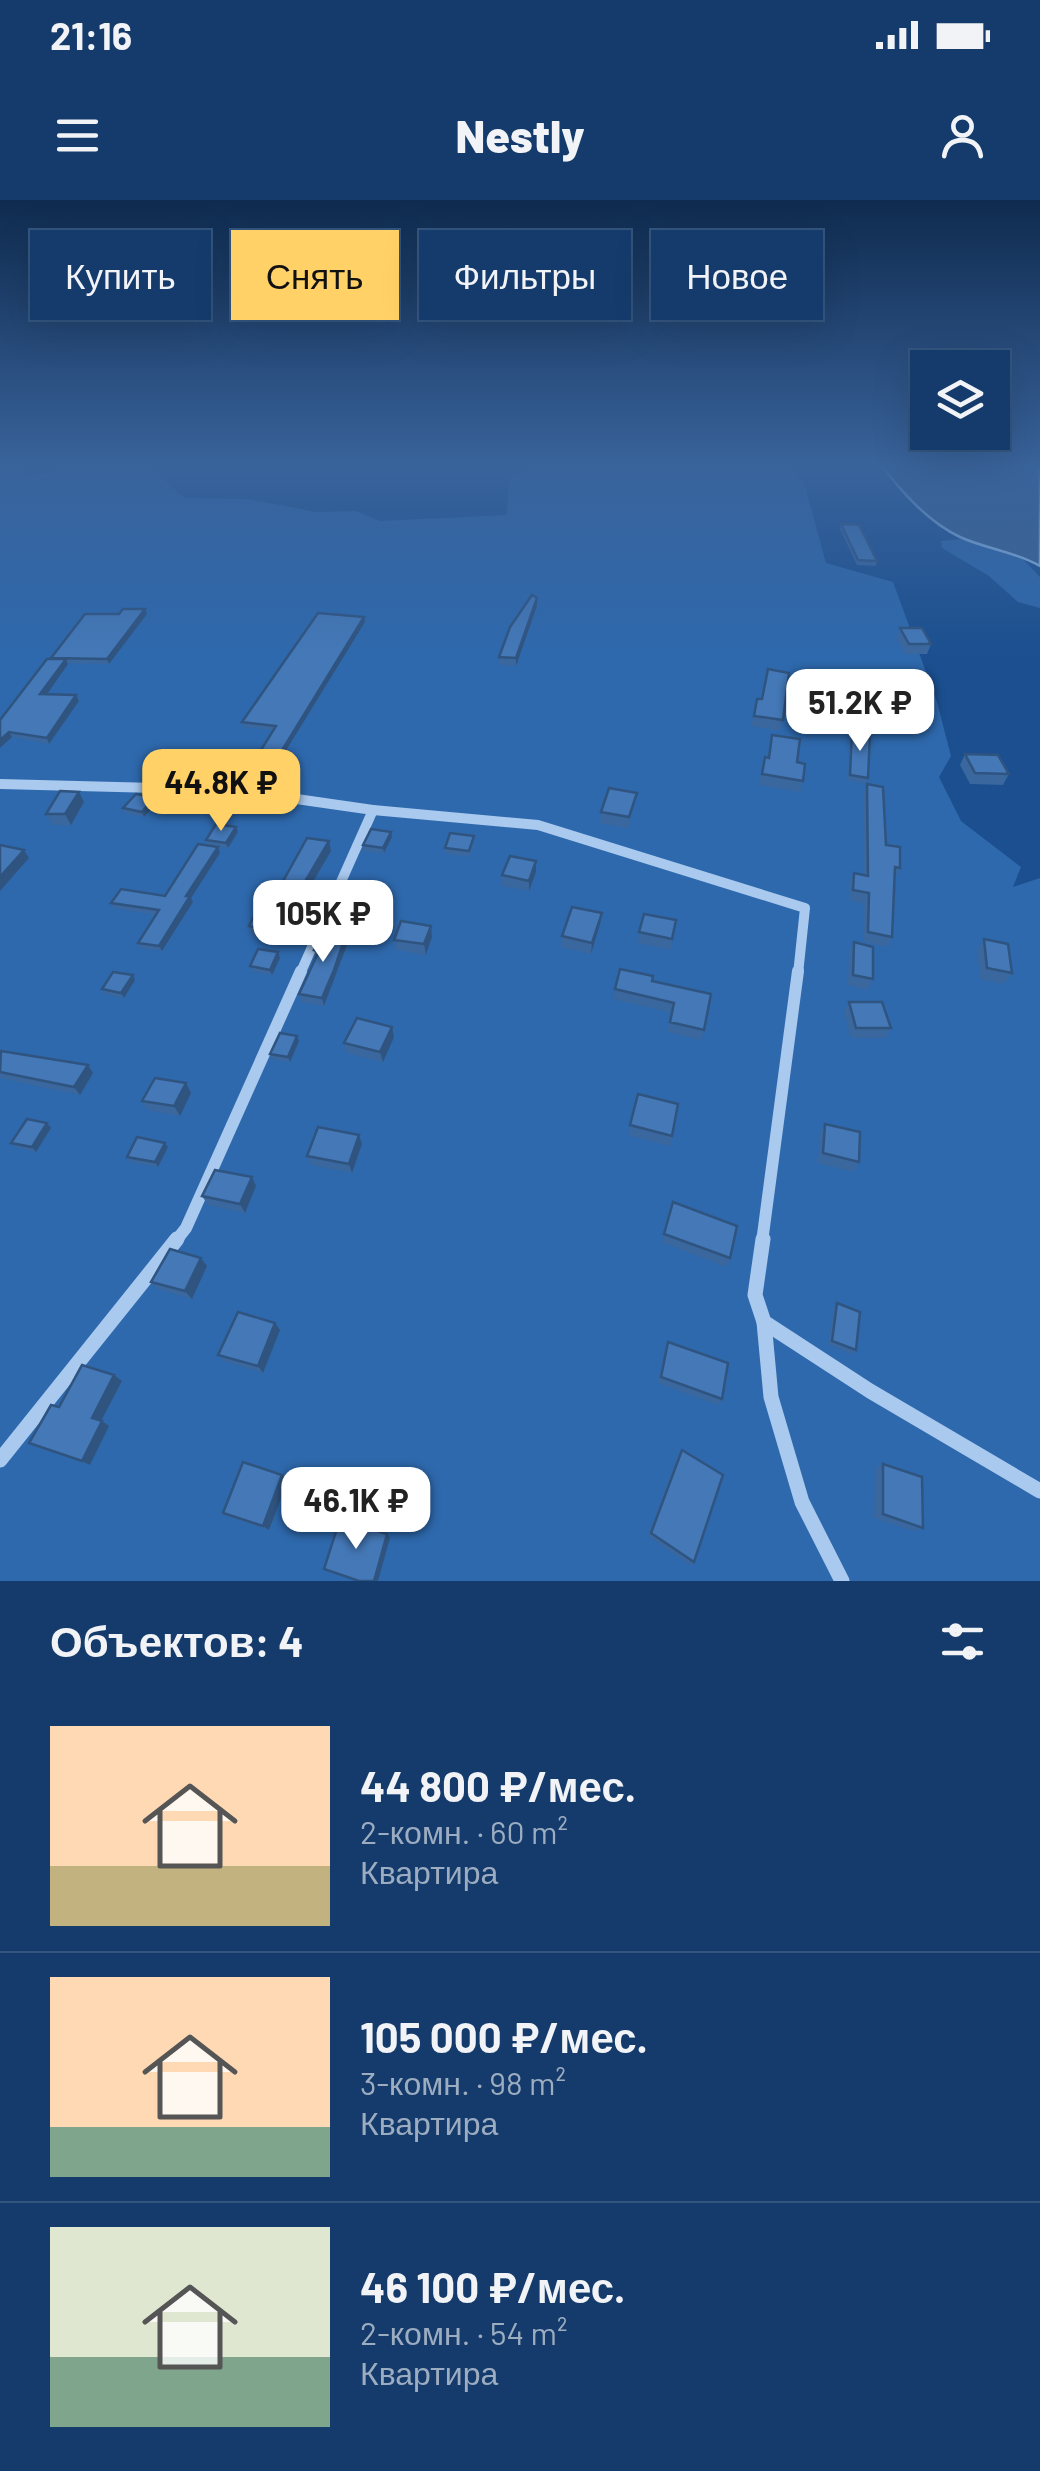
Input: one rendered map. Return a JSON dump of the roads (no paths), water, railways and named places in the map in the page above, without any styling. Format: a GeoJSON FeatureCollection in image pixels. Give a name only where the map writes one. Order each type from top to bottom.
{"type":"FeatureCollection","features":[{"type":"Feature","properties":{"kind":"street"},"geometry":{"type":"LineString","coordinates":[[0,784],[169,786],[322,799],[373,810],[538,825],[805,908],[793,1033],[755,1295],[764,1322],[771,1397],[802,1502],[842,1581]]}},
{"type":"Feature","properties":{"kind":"street"},"geometry":{"type":"LineString","coordinates":[[0,1460],[186,1228],[373,810]]}},
{"type":"Feature","properties":{"kind":"street"},"geometry":{"type":"LineString","coordinates":[[764,1322],[870,1391],[1040,1491]]}}]}
